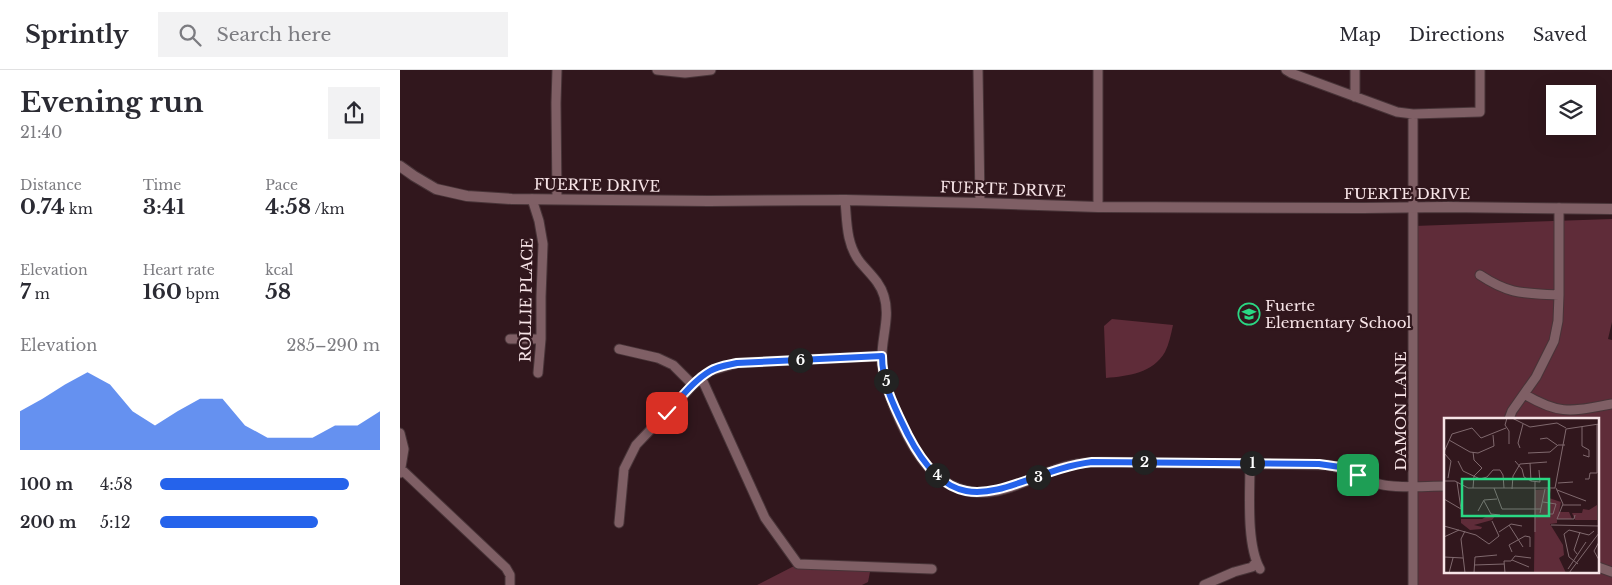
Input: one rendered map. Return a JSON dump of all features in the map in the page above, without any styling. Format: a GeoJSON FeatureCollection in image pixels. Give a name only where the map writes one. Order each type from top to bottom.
{"type":"FeatureCollection","features":[{"type":"Feature","properties":{"kind":"street"},"geometry":{"type":"LineString","coordinates":[[557,70],[557,199]]}},
{"type":"Feature","properties":{"kind":"street"},"geometry":{"type":"LineString","coordinates":[[657,70],[685,73],[711,70]]}},
{"type":"Feature","properties":{"kind":"street"},"geometry":{"type":"LineString","coordinates":[[978,70],[980,203]]}},
{"type":"Feature","properties":{"kind":"street"},"geometry":{"type":"LineString","coordinates":[[1098,70],[1098,208]]}},
{"type":"Feature","properties":{"kind":"street"},"geometry":{"type":"LineString","coordinates":[[1286,70],[1397,112],[1413,114],[1480,112],[1480,70]]}},
{"type":"Feature","properties":{"kind":"street"},"geometry":{"type":"LineString","coordinates":[[1355,70],[1355,97]]}},
{"type":"Feature","properties":{"kind":"street","name":"DAMON LANE"},"geometry":{"type":"LineString","coordinates":[[1413,114],[1413,585]]}},
{"type":"Feature","properties":{"kind":"street","name":"FUERTE DRIVE"},"geometry":{"type":"LineString","coordinates":[[400,166],[436,188],[479,197],[532,199],[845,200],[1098,208],[1414,207],[1612,209]]}},
{"type":"Feature","properties":{"kind":"street","name":"ROLLIE PLACE"},"geometry":{"type":"LineString","coordinates":[[532,199],[543,244],[541,339],[538,373]]}},
{"type":"Feature","properties":{"kind":"street"},"geometry":{"type":"LineString","coordinates":[[845,200],[850,242],[857,257],[878,282],[885,301],[886,314],[882,356],[884,376],[890,398],[912,442],[933,472],[952,485],[966,491],[980,493],[1007,488],[1075,464],[1092,462],[1327,465],[1346,469],[1381,484],[1444,486]]}},
{"type":"Feature","properties":{"kind":"street"},"geometry":{"type":"LineString","coordinates":[[1509,418],[1512,411],[1536,377],[1554,341],[1558,321],[1559,208]]}},
{"type":"Feature","properties":{"kind":"street"},"geometry":{"type":"LineString","coordinates":[[1480,275],[1496,285],[1519,293],[1559,294]]}},
{"type":"Feature","properties":{"kind":"street"},"geometry":{"type":"LineString","coordinates":[[510,339],[541,339]]}},
{"type":"Feature","properties":{"kind":"street"},"geometry":{"type":"LineString","coordinates":[[620,349],[658,358],[673,365],[694,384]]}},
{"type":"Feature","properties":{"kind":"street"},"geometry":{"type":"LineString","coordinates":[[619,523],[624,470],[636,445],[694,384],[710,371],[737,363],[882,356]]}},
{"type":"Feature","properties":{"kind":"street"},"geometry":{"type":"LineString","coordinates":[[701,378],[764,518],[798,564],[932,569]]}},
{"type":"Feature","properties":{"kind":"street"},"geometry":{"type":"LineString","coordinates":[[1524,394],[1541,404],[1562,410],[1578,410],[1612,404]]}},
{"type":"Feature","properties":{"kind":"street"},"geometry":{"type":"LineString","coordinates":[[400,432],[404,449],[401,471],[506,568],[510,575],[510,585]]}},
{"type":"Feature","properties":{"kind":"street"},"geometry":{"type":"LineString","coordinates":[[1204,585],[1234,572],[1258,566],[1250,525],[1250,463]]}},
{"type":"Feature","properties":{"kind":"street"},"geometry":{"type":"LineString","coordinates":[[1600,568],[1612,572]]}},
{"type":"Feature","properties":{"kind":"shaded area"},"geometry":{"type":"Polygon","coordinates":[[[1612,219],[1612,322],[1608,339],[1612,340],[1612,585],[1416,585],[1414,226],[1612,219]]]}},
{"type":"Feature","properties":{"kind":"shaded area"},"geometry":{"type":"Polygon","coordinates":[[[1112,319],[1173,325],[1168,346],[1160,359],[1154,365],[1139,372],[1106,378],[1104,326],[1112,319]]]}},
{"type":"Feature","properties":{"kind":"shaded area"},"geometry":{"type":"Polygon","coordinates":[[[798,564],[871,567],[868,582],[862,585],[757,585],[798,564]]]}},
{"type":"Feature","properties":{"kind":"place","name":"Fuerte Elementary School"},"geometry":{"type":"Point","coordinates":[1249,314]}},
{"type":"Feature","properties":{"kind":"route"},"geometry":{"type":"LineString","coordinates":[[667,413],[694,384],[710,371],[719,367],[737,363],[882,356],[884,376],[890,398],[923,460],[939,477],[966,491],[980,493],[1007,488],[1057,469],[1092,462],[1319,464],[1340,467],[1358,475]]}}]}
